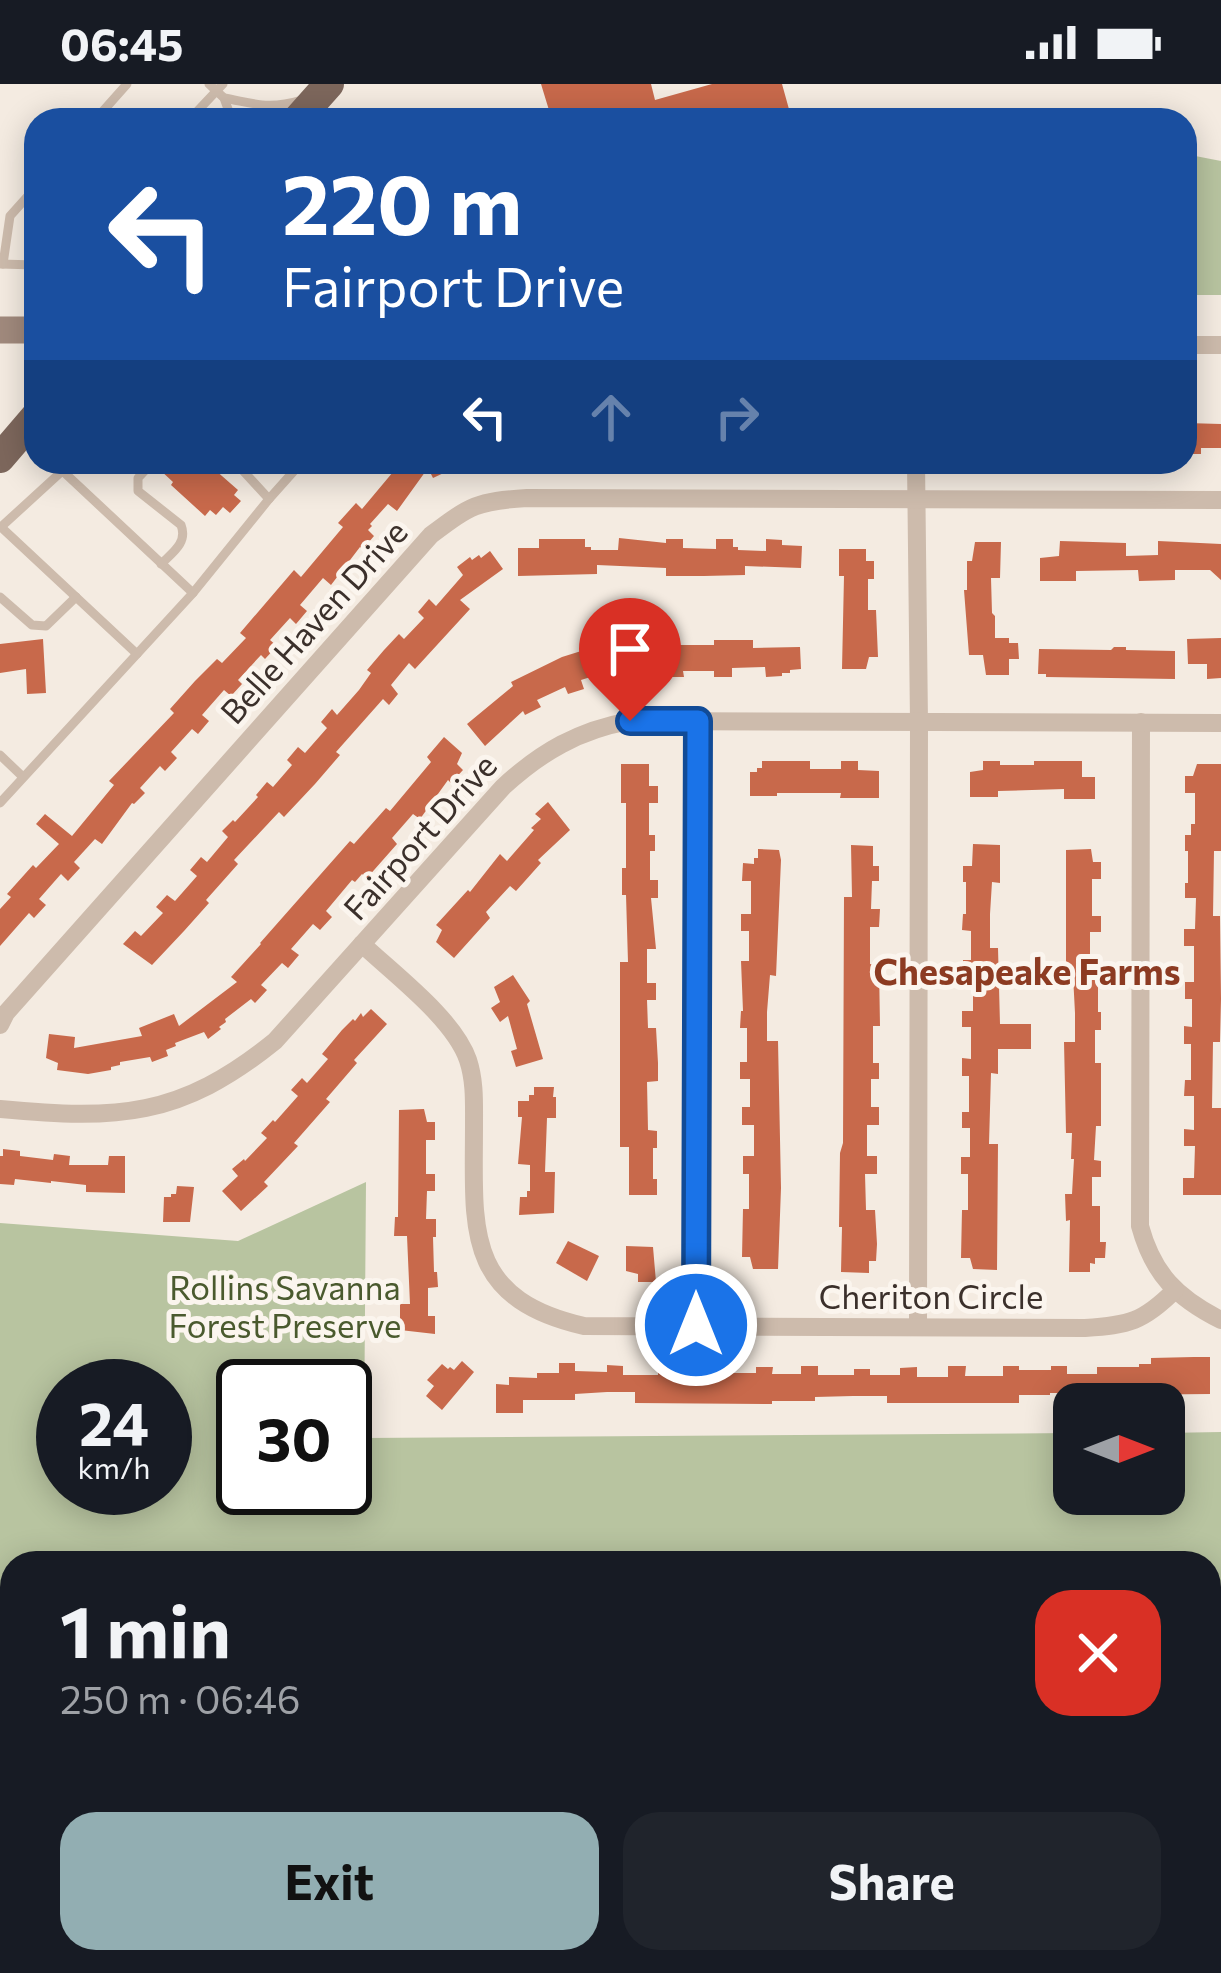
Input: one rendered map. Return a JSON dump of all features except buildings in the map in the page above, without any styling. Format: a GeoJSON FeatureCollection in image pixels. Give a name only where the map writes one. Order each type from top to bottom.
{"type":"FeatureCollection","features":[{"type":"Feature","properties":{"kind":"main road"},"geometry":{"type":"LineString","coordinates":[[0,458],[24,437]]}},
{"type":"Feature","properties":{"kind":"street"},"geometry":{"type":"LineString","coordinates":[[916,474],[918,1327]]}},
{"type":"Feature","properties":{"kind":"street","name":"Belle Haven Drive"},"geometry":{"type":"LineString","coordinates":[[0,1025],[431,535],[471,506],[527,498],[1221,500]]}},
{"type":"Feature","properties":{"kind":"street","name":"Fairport Drive"},"geometry":{"type":"LineString","coordinates":[[0,1108],[106,1115],[143,1110],[199,1093],[248,1064],[275,1041],[502,787],[530,762],[604,725],[630,721],[1221,722]]}},
{"type":"Feature","properties":{"kind":"street"},"geometry":{"type":"LineString","coordinates":[[696,1325],[698,721]]}},
{"type":"Feature","properties":{"kind":"street"},"geometry":{"type":"LineString","coordinates":[[1141,722],[1139,1211],[1147,1250],[1157,1269],[1194,1306],[1221,1320]]}},
{"type":"Feature","properties":{"kind":"street","name":"Cheriton Circle"},"geometry":{"type":"LineString","coordinates":[[362,944],[445,1021],[460,1041],[474,1088],[476,1234],[502,1287],[555,1320],[584,1326],[1112,1326],[1154,1312],[1175,1290]]}},
{"type":"Feature","properties":{"kind":"lane"},"geometry":{"type":"LineString","coordinates":[[106,108],[127,84]]}},
{"type":"Feature","properties":{"kind":"lane"},"geometry":{"type":"LineString","coordinates":[[218,89],[256,106],[283,106],[324,90]]}},
{"type":"Feature","properties":{"kind":"lane"},"geometry":{"type":"LineString","coordinates":[[1,264],[10,216],[24,200]]}},
{"type":"Feature","properties":{"kind":"lane"},"geometry":{"type":"LineString","coordinates":[[51,474],[1,528],[137,654]]}},
{"type":"Feature","properties":{"kind":"lane"},"geometry":{"type":"LineString","coordinates":[[66,474],[194,593]]}},
{"type":"Feature","properties":{"kind":"lane"},"geometry":{"type":"LineString","coordinates":[[142,474],[138,490],[181,525],[184,533],[182,543],[161,564]]}},
{"type":"Feature","properties":{"kind":"lane"},"geometry":{"type":"LineString","coordinates":[[246,474],[268,499]]}},
{"type":"Feature","properties":{"kind":"lane"},"geometry":{"type":"LineString","coordinates":[[1,801],[194,593],[291,474]]}},
{"type":"Feature","properties":{"kind":"lane"},"geometry":{"type":"LineString","coordinates":[[0,597],[32,625],[46,626],[76,597]]}},
{"type":"Feature","properties":{"kind":"lane"},"geometry":{"type":"LineString","coordinates":[[0,755],[23,777]]}},
{"type":"Feature","properties":{"kind":"green space"},"geometry":{"type":"Polygon","coordinates":[[[1197,156],[1221,161],[1221,295],[1197,295],[1197,156]]]}},
{"type":"Feature","properties":{"kind":"green space","name":"Rollins Savanna Forest Preserve"},"geometry":{"type":"Polygon","coordinates":[[[366,1182],[365,1359],[216,1359],[216,1515],[372,1515],[372,1438],[1053,1433],[1053,1515],[1185,1515],[1185,1433],[1221,1432],[1221,1551],[0,1551],[0,1223],[238,1241],[366,1182]]]}},
{"type":"Feature","properties":{"kind":"district","name":"Chesapeake Farms"},"geometry":{"type":"Point","coordinates":[1027,972]}},
{"type":"Feature","properties":{"kind":"route"},"geometry":{"type":"LineString","coordinates":[[630,721],[698,721],[696,1325]]}}]}
